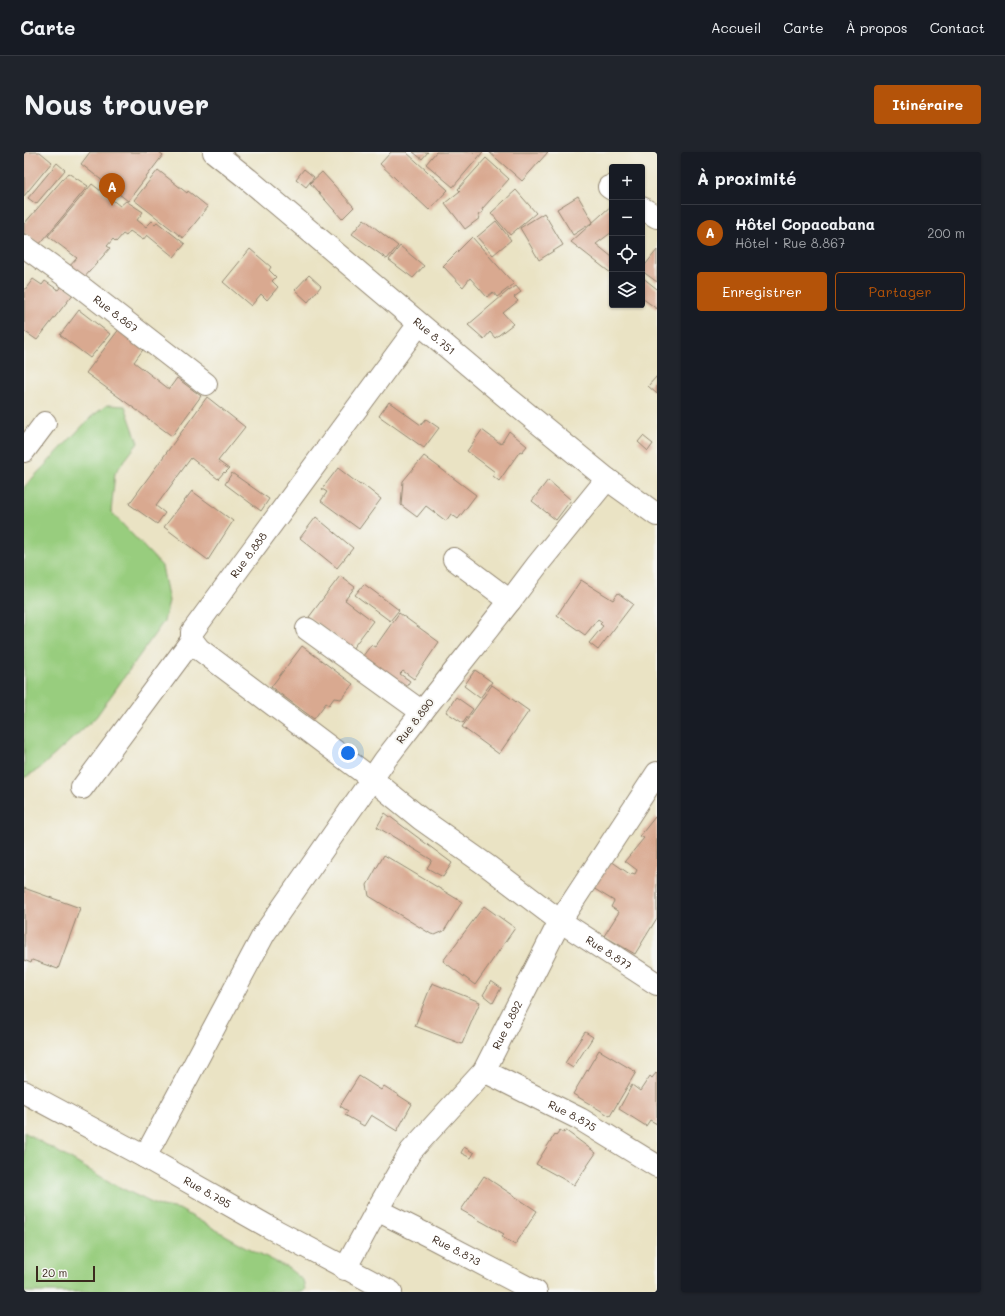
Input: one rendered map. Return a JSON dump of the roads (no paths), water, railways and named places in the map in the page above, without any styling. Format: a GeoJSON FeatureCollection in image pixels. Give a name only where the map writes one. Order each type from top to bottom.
{"type":"FeatureCollection","features":[{"type":"Feature","properties":{"kind":"main road","name":"Rue 8.751"},"geometry":{"type":"LineString","coordinates":[[214,152],[607,479],[657,515]]}},
{"type":"Feature","properties":{"kind":"main road"},"geometry":{"type":"LineString","coordinates":[[645,210],[657,217]]}},
{"type":"Feature","properties":{"kind":"main road","name":"Rue 8.867"},"geometry":{"type":"LineString","coordinates":[[24,246],[81,287],[206,384]]}},
{"type":"Feature","properties":{"kind":"main road","name":"Rue 8.888"},"geometry":{"type":"LineString","coordinates":[[82,788],[192,640],[192,632],[419,324]]}},
{"type":"Feature","properties":{"kind":"main road"},"geometry":{"type":"LineString","coordinates":[[24,451],[45,423]]}},
{"type":"Feature","properties":{"kind":"main road","name":"Rue 8.890"},"geometry":{"type":"LineString","coordinates":[[145,1157],[264,934],[385,760],[510,602],[538,564],[607,479]]}},
{"type":"Feature","properties":{"kind":"main road"},"geometry":{"type":"LineString","coordinates":[[454,560],[510,602]]}},
{"type":"Feature","properties":{"kind":"main road"},"geometry":{"type":"LineString","coordinates":[[307,629],[422,712]]}},
{"type":"Feature","properties":{"kind":"main road"},"geometry":{"type":"LineString","coordinates":[[192,640],[198,649],[372,779],[421,819],[489,867],[560,921]]}},
{"type":"Feature","properties":{"kind":"main road","name":"Rue 8.892"},"geometry":{"type":"LineString","coordinates":[[345,1269],[411,1151],[484,1071],[560,921],[655,782]]}},
{"type":"Feature","properties":{"kind":"main road","name":"Rue 8.877"},"geometry":{"type":"LineString","coordinates":[[560,921],[657,984]]}},
{"type":"Feature","properties":{"kind":"main road","name":"Rue 8.875"},"geometry":{"type":"LineString","coordinates":[[484,1071],[580,1119],[657,1166]]}},
{"type":"Feature","properties":{"kind":"main road","name":"Rue 8.795"},"geometry":{"type":"LineString","coordinates":[[24,1092],[145,1157],[260,1223],[391,1292]]}},
{"type":"Feature","properties":{"kind":"main road","name":"Rue 8.873"},"geometry":{"type":"LineString","coordinates":[[377,1210],[536,1292]]}},
{"type":"Feature","properties":{"kind":"place","name":"Hôtel Copacabana"},"geometry":{"type":"Point","coordinates":[112,206]}}]}
